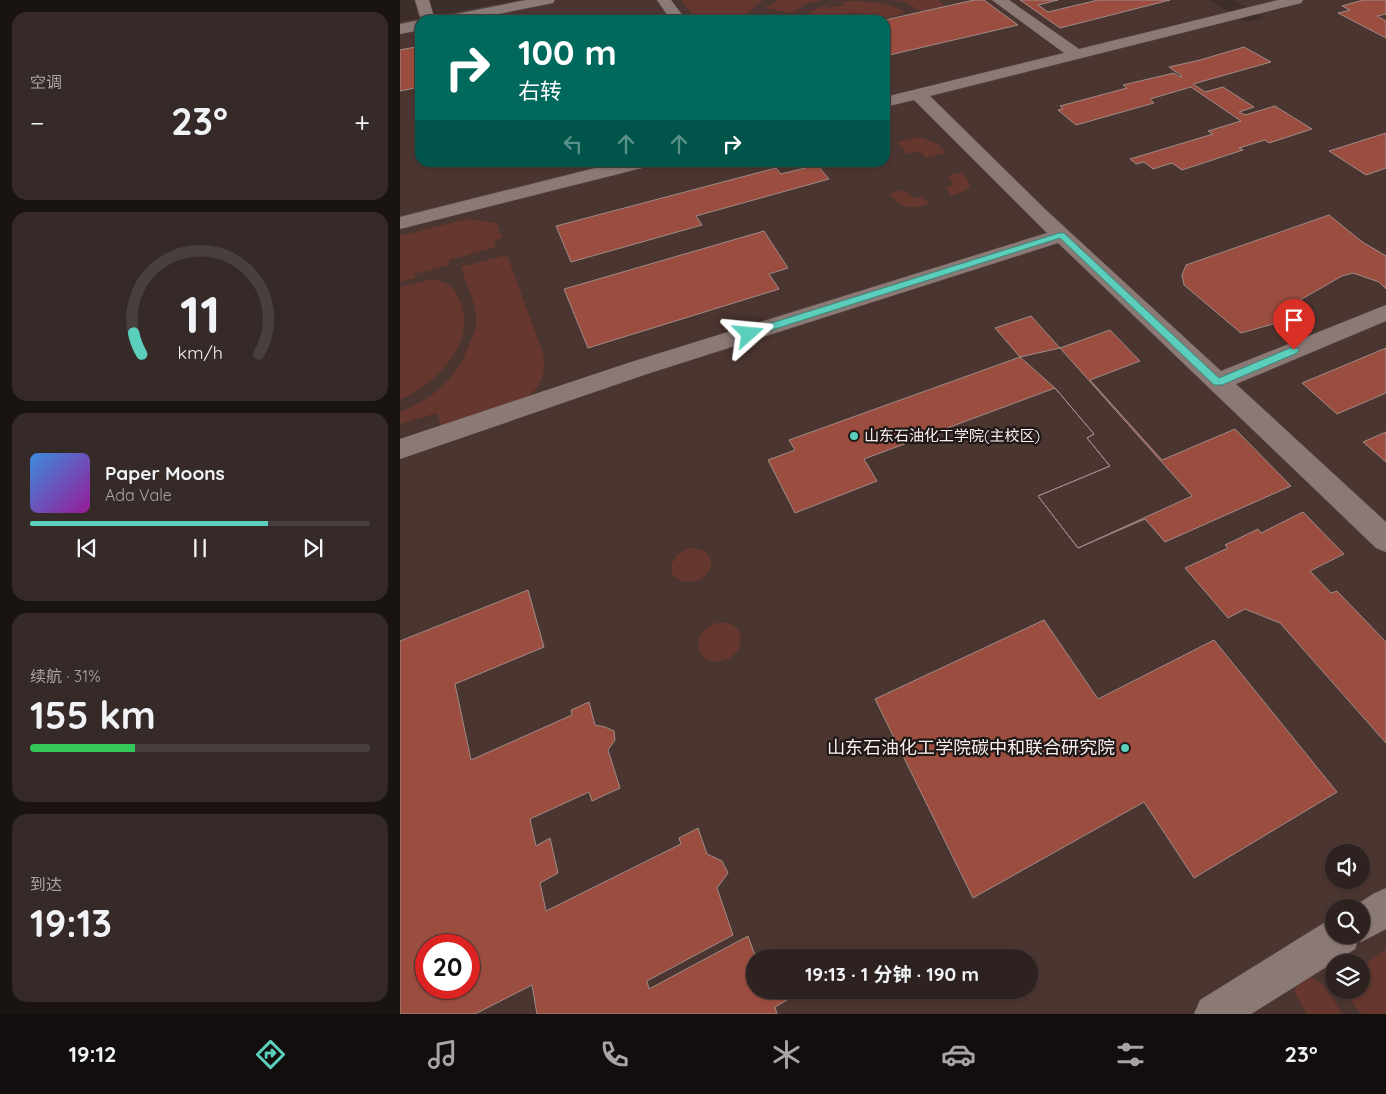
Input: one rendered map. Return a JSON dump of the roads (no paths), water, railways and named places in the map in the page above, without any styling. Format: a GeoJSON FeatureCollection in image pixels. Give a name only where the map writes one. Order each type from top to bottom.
{"type":"FeatureCollection","features":[{"type":"Feature","properties":{"kind":"lane"},"geometry":{"type":"LineString","coordinates":[[422,0],[426,15]]}},
{"type":"Feature","properties":{"kind":"lane"},"geometry":{"type":"LineString","coordinates":[[472,15],[548,0]]}},
{"type":"Feature","properties":{"kind":"lane"},"geometry":{"type":"LineString","coordinates":[[664,0],[675,15]]}},
{"type":"Feature","properties":{"kind":"lane"},"geometry":{"type":"LineString","coordinates":[[999,0],[1077,55]]}},
{"type":"Feature","properties":{"kind":"lane"},"geometry":{"type":"LineString","coordinates":[[1225,0],[1246,13]]}},
{"type":"Feature","properties":{"kind":"lane"},"geometry":{"type":"LineString","coordinates":[[890,101],[1296,0]]}},
{"type":"Feature","properties":{"kind":"lane"},"geometry":{"type":"LineString","coordinates":[[400,29],[415,26]]}},
{"type":"Feature","properties":{"kind":"lane"},"geometry":{"type":"LineString","coordinates":[[918,94],[1062,235],[1386,540]]}},
{"type":"Feature","properties":{"kind":"lane"},"geometry":{"type":"LineString","coordinates":[[400,223],[623,167]]}},
{"type":"Feature","properties":{"kind":"lane"},"geometry":{"type":"LineString","coordinates":[[400,449],[639,368],[1062,235]]}},
{"type":"Feature","properties":{"kind":"lane"},"geometry":{"type":"LineString","coordinates":[[1218,382],[1386,312]]}},
{"type":"Feature","properties":{"kind":"lane"},"geometry":{"type":"LineString","coordinates":[[1370,917],[1386,907]]}},
{"type":"Feature","properties":{"kind":"lane"},"geometry":{"type":"LineString","coordinates":[[1214,1014],[1327,944]]}},
{"type":"Feature","properties":{"kind":"place","name":"山东石油化工学院(主校区)"},"geometry":{"type":"Point","coordinates":[854,436]}},
{"type":"Feature","properties":{"kind":"place","name":"山东石油化工学院碳中和联合研究院"},"geometry":{"type":"Point","coordinates":[1125,748]}}]}
